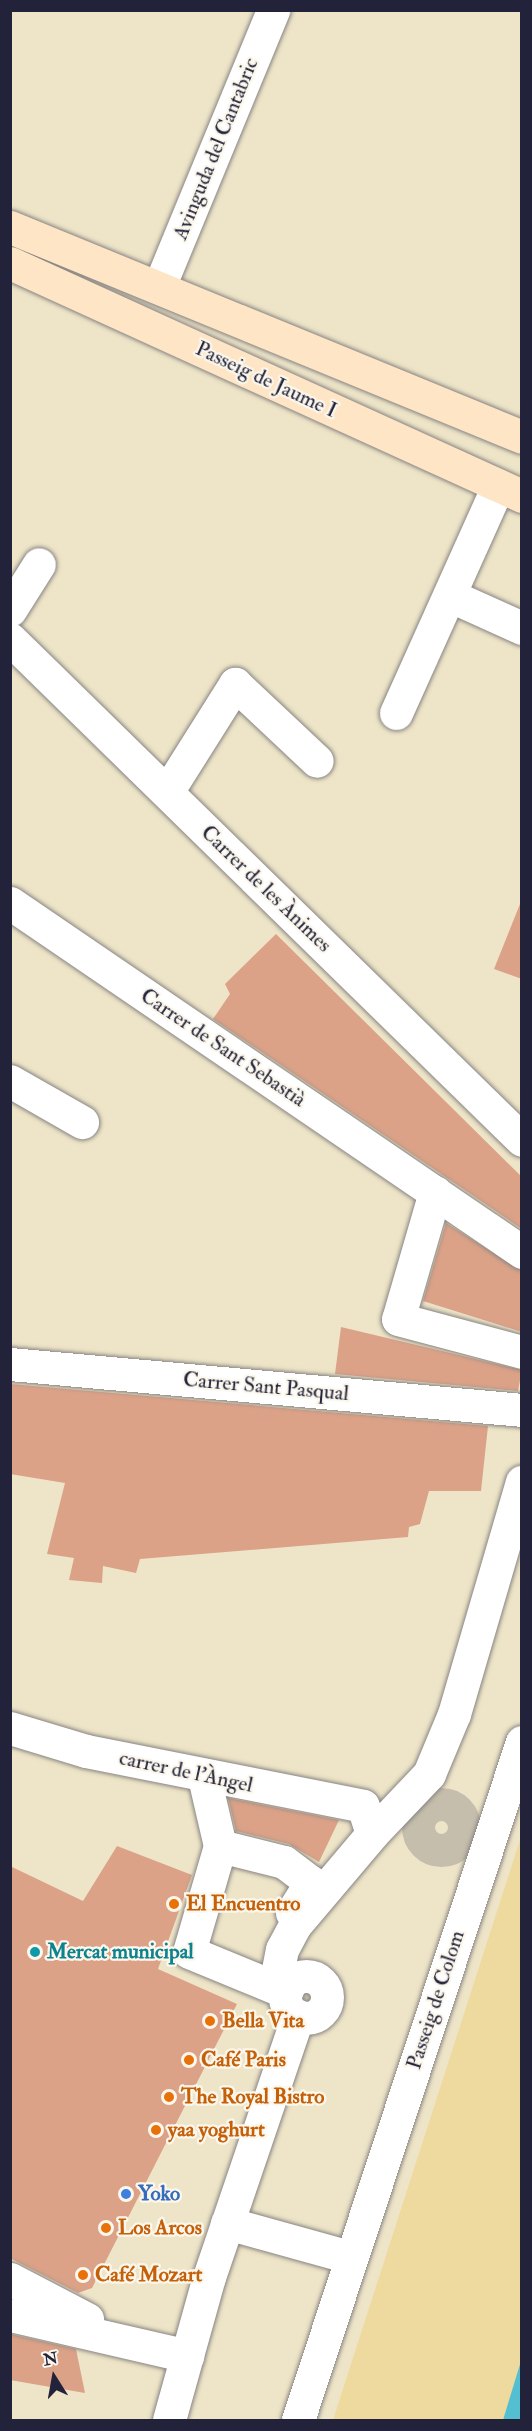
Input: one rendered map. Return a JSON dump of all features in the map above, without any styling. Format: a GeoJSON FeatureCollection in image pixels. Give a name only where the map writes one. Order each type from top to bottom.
{"type":"FeatureCollection","features":[{"type":"Feature","properties":{"kind":"street","name":"Avinguda del Cantabric"},"geometry":{"type":"LineString","coordinates":[[159,287],[273,10]]}},
{"type":"Feature","properties":{"kind":"street","name":"Passeig de Jaume I"},"geometry":{"type":"LineString","coordinates":[[10,227],[522,437]]}},
{"type":"Feature","properties":{"kind":"street","name":"Passeig de Jaume I"},"geometry":{"type":"LineString","coordinates":[[10,263],[510,491]]}},
{"type":"Feature","properties":{"kind":"street"},"geometry":{"type":"LineString","coordinates":[[396,713],[452,596],[510,491]]}},
{"type":"Feature","properties":{"kind":"street"},"geometry":{"type":"LineString","coordinates":[[10,609],[39,564]]}},
{"type":"Feature","properties":{"kind":"street"},"geometry":{"type":"LineString","coordinates":[[452,596],[522,628]]}},
{"type":"Feature","properties":{"kind":"street","name":"Carrer de les Ànimes"},"geometry":{"type":"LineString","coordinates":[[10,639],[522,1140]]}},
{"type":"Feature","properties":{"kind":"street"},"geometry":{"type":"LineString","coordinates":[[168,792],[236,684],[317,761]]}},
{"type":"Feature","properties":{"kind":"street","name":"Carrer de Sant Sebastià"},"geometry":{"type":"LineString","coordinates":[[10,903],[522,1252]]}},
{"type":"Feature","properties":{"kind":"street"},"geometry":{"type":"LineString","coordinates":[[10,1081],[81,1122]]}},
{"type":"Feature","properties":{"kind":"street"},"geometry":{"type":"LineString","coordinates":[[435,1192],[398,1319],[522,1352]]}},
{"type":"Feature","properties":{"kind":"street","name":"Carrer Sant Pasqual"},"geometry":{"type":"LineString","coordinates":[[10,1364],[522,1410]]}},
{"type":"Feature","properties":{"kind":"street"},"geometry":{"type":"LineString","coordinates":[[169,2421],[291,1998],[278,1970],[286,1941],[368,1820],[429,1774],[453,1714],[522,1482]]}},
{"type":"Feature","properties":{"kind":"street","name":"carrer de l'Àngel"},"geometry":{"type":"LineString","coordinates":[[10,1728],[368,1820]]}},
{"type":"Feature","properties":{"kind":"street","name":"Passeig de Colom"},"geometry":{"type":"LineString","coordinates":[[298,2421],[522,1742]]}},
{"type":"Feature","properties":{"kind":"street"},"geometry":{"type":"LineString","coordinates":[[204,1777],[220,1846],[189,1952],[252,1978],[291,1998]]}},
{"type":"Feature","properties":{"kind":"street"},"geometry":{"type":"LineString","coordinates":[[220,1846],[284,1862],[311,1882],[252,1978]]}},
{"type":"Feature","properties":{"kind":"street"},"geometry":{"type":"LineString","coordinates":[[227,2223],[351,2257]]}},
{"type":"Feature","properties":{"kind":"street"},"geometry":{"type":"LineString","coordinates":[[10,2279],[120,2336]]}},
{"type":"Feature","properties":{"kind":"street"},"geometry":{"type":"LineString","coordinates":[[10,2315],[120,2336],[187,2356]]}},
{"type":"Feature","properties":{"kind":"sand"},"geometry":{"type":"Polygon","coordinates":[[[521,1837],[522,2361],[503,2420],[333,2420],[521,1837]]]}},
{"type":"Feature","properties":{"kind":"water"},"geometry":{"type":"Polygon","coordinates":[[[521,2361],[521,2420],[503,2420],[521,2361]]]}},
{"type":"Feature","properties":{"kind":"building"},"geometry":{"type":"Polygon","coordinates":[[[520,904],[522,905],[522,979],[494,969],[520,904]]]}},
{"type":"Feature","properties":{"kind":"building"},"geometry":{"type":"Polygon","coordinates":[[[276,934],[522,1177],[522,1229],[213,1019],[230,994],[225,984],[276,934]]]}},
{"type":"Feature","properties":{"kind":"building"},"geometry":{"type":"Polygon","coordinates":[[[446,1223],[522,1271],[522,1332],[423,1301],[446,1223]]]}},
{"type":"Feature","properties":{"kind":"building"},"geometry":{"type":"Polygon","coordinates":[[[341,1327],[522,1370],[518,1391],[335,1374],[341,1327]]]}},
{"type":"Feature","properties":{"kind":"building"},"geometry":{"type":"Polygon","coordinates":[[[10,1384],[488,1426],[481,1491],[429,1491],[420,1524],[409,1527],[408,1537],[140,1559],[136,1573],[103,1566],[102,1583],[69,1580],[74,1558],[47,1554],[65,1483],[10,1474],[10,1384]]]}},
{"type":"Feature","properties":{"kind":"building"},"geometry":{"type":"Polygon","coordinates":[[[228,1798],[339,1820],[319,1862],[289,1844],[236,1831],[228,1798]]]}},
{"type":"Feature","properties":{"kind":"building"},"geometry":{"type":"Polygon","coordinates":[[[117,1846],[192,1875],[158,1969],[237,2004],[92,2288],[78,2293],[10,2258],[10,1866],[83,1901],[117,1846]]]}},
{"type":"Feature","properties":{"kind":"building"},"geometry":{"type":"Polygon","coordinates":[[[10,2334],[76,2349],[85,2393],[10,2380],[10,2334]]]}},
{"type":"Feature","properties":{"kind":"tunnel"},"geometry":{"type":"LineString","coordinates":[[441,1804],[457,1811],[464,1827],[457,1843],[441,1850],[425,1843],[418,1827],[425,1811],[441,1804]]}},
{"type":"Feature","properties":{"kind":"place","name":"El Encuentro"},"geometry":{"type":"Point","coordinates":[174,1904]}},
{"type":"Feature","properties":{"kind":"place","name":"Mercat municipal"},"geometry":{"type":"Point","coordinates":[35,1952]}},
{"type":"Feature","properties":{"kind":"place","name":"Bella Vita"},"geometry":{"type":"Point","coordinates":[210,2021]}},
{"type":"Feature","properties":{"kind":"place","name":"Café Paris"},"geometry":{"type":"Point","coordinates":[189,2060]}},
{"type":"Feature","properties":{"kind":"place","name":"The Royal Bistro"},"geometry":{"type":"Point","coordinates":[169,2097]}},
{"type":"Feature","properties":{"kind":"place","name":"yaa yoghurt"},"geometry":{"type":"Point","coordinates":[156,2130]}},
{"type":"Feature","properties":{"kind":"place","name":"Yoko"},"geometry":{"type":"Point","coordinates":[126,2194]}},
{"type":"Feature","properties":{"kind":"place","name":"Los Arcos"},"geometry":{"type":"Point","coordinates":[106,2228]}},
{"type":"Feature","properties":{"kind":"place","name":"Café Mozart"},"geometry":{"type":"Point","coordinates":[83,2275]}}]}
